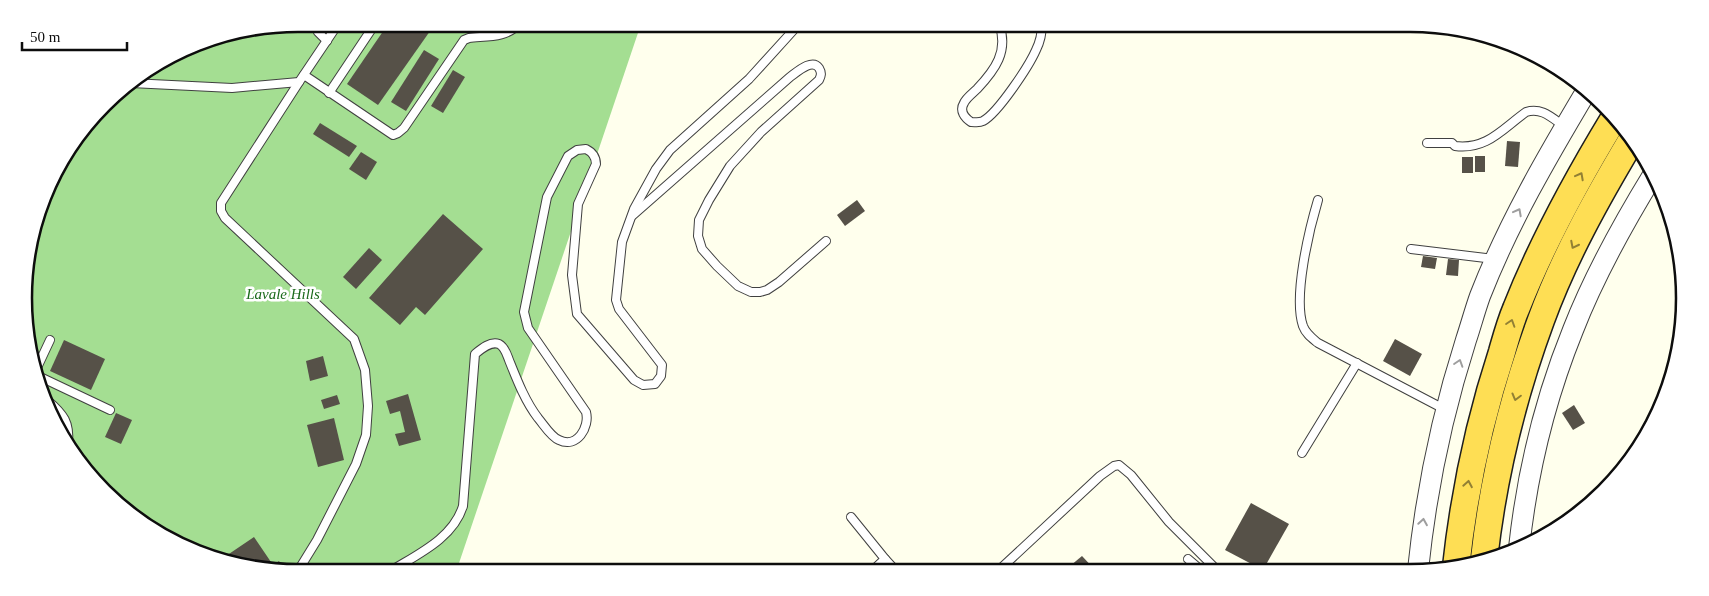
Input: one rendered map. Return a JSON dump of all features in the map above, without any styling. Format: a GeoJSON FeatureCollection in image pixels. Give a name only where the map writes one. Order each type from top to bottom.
{"type":"FeatureCollection","features":[{"type":"Feature","properties":{"kind":"highway"},"geometry":{"type":"LineString","coordinates":[[1457,559],[1473,457],[1493,381],[1516,310],[1547,237],[1584,168],[1611,123]]}},
{"type":"Feature","properties":{"kind":"highway"},"geometry":{"type":"LineString","coordinates":[[1485,552],[1500,463],[1519,388],[1541,319],[1572,248],[1607,181],[1629,145]]}},
{"type":"Feature","properties":{"kind":"street"},"geometry":{"type":"LineString","coordinates":[[1419,564],[1422,525],[1436,449],[1457,370],[1480,297],[1513,221],[1584,96]]}},
{"type":"Feature","properties":{"kind":"street"},"geometry":{"type":"LineString","coordinates":[[1520,540],[1531,470],[1550,397],[1572,331],[1603,263],[1649,182]]}},
{"type":"Feature","properties":{"kind":"lane"},"geometry":{"type":"LineString","coordinates":[[318,32],[327,41]]}},
{"type":"Feature","properties":{"kind":"lane"},"geometry":{"type":"LineString","coordinates":[[302,564],[317,540],[356,464],[366,435],[368,406],[365,370],[354,339],[224,218],[220,203],[333,32]]}},
{"type":"Feature","properties":{"kind":"lane"},"geometry":{"type":"LineString","coordinates":[[329,92],[369,32]]}},
{"type":"Feature","properties":{"kind":"lane"},"geometry":{"type":"LineString","coordinates":[[141,83],[232,88],[301,79],[329,92],[392,135],[404,128],[464,40],[509,32]]}},
{"type":"Feature","properties":{"kind":"lane"},"geometry":{"type":"LineString","coordinates":[[401,564],[441,538],[460,516],[463,506],[475,354],[481,349],[493,344],[500,344],[505,349],[518,386],[538,417],[556,439],[572,442],[579,437],[587,426],[588,418],[586,412],[528,328],[524,312],[547,197],[568,156],[577,150],[586,148],[594,155],[596,161],[578,204],[572,275],[577,314],[637,384],[649,386],[655,384],[662,370],[662,365],[619,310],[616,300],[622,242],[631,218],[643,190],[670,150],[749,79],[792,32]]}},
{"type":"Feature","properties":{"kind":"lane"},"geometry":{"type":"LineString","coordinates":[[1001,32],[1002,39],[998,61],[990,75],[964,102],[963,115],[972,122],[985,120],[1003,101],[1035,52],[1041,32]]}},
{"type":"Feature","properties":{"kind":"lane"},"geometry":{"type":"LineString","coordinates":[[631,218],[790,77],[809,64],[815,65],[819,69],[820,80],[761,132],[730,166],[699,220],[698,236],[702,249],[717,266],[738,286],[751,292],[760,292],[779,282],[826,241]]}},
{"type":"Feature","properties":{"kind":"lane"},"geometry":{"type":"LineString","coordinates":[[1427,143],[1452,143],[1455,146],[1472,147],[1486,142],[1526,112],[1532,110],[1542,111],[1565,127]]}},
{"type":"Feature","properties":{"kind":"lane"},"geometry":{"type":"LineString","coordinates":[[1318,200],[1304,260],[1300,303],[1304,328],[1309,336],[1318,343],[1446,410]]}},
{"type":"Feature","properties":{"kind":"lane"},"geometry":{"type":"LineString","coordinates":[[1411,250],[1496,260]]}},
{"type":"Feature","properties":{"kind":"lane"},"geometry":{"type":"LineString","coordinates":[[41,361],[50,340]]}},
{"type":"Feature","properties":{"kind":"lane"},"geometry":{"type":"LineString","coordinates":[[1302,453],[1357,364]]}},
{"type":"Feature","properties":{"kind":"lane"},"geometry":{"type":"LineString","coordinates":[[45,378],[110,410]]}},
{"type":"Feature","properties":{"kind":"lane"},"geometry":{"type":"LineString","coordinates":[[59,413],[69,432]]}},
{"type":"Feature","properties":{"kind":"lane"},"geometry":{"type":"LineString","coordinates":[[1006,564],[1100,476],[1114,466],[1119,465],[1131,476],[1169,522],[1211,564]]}},
{"type":"Feature","properties":{"kind":"lane"},"geometry":{"type":"LineString","coordinates":[[851,517],[890,564]]}},
{"type":"Feature","properties":{"kind":"lane"},"geometry":{"type":"LineString","coordinates":[[880,564],[886,559]]}},
{"type":"Feature","properties":{"kind":"lane"},"geometry":{"type":"LineString","coordinates":[[1188,559],[1194,564]]}},
{"type":"Feature","properties":{"kind":"green space","name":"Lavale Hills"},"geometry":{"type":"Polygon","coordinates":[[[638,32],[459,564],[298,564],[263,561],[229,554],[196,543],[150,519],[110,486],[87,460],[60,415],[42,367],[33,315],[32,298],[35,263],[47,213],[68,165],[98,123],[136,87],[165,68],[196,53],[246,38],[281,33],[638,32]]]}},
{"type":"Feature","properties":{"kind":"building"},"geometry":{"type":"Polygon","coordinates":[[[383,32],[429,32],[378,105],[347,84],[383,32]]]}},
{"type":"Feature","properties":{"kind":"building"},"geometry":{"type":"Polygon","coordinates":[[[424,50],[439,59],[406,111],[391,102],[424,50]]]}},
{"type":"Feature","properties":{"kind":"building"},"geometry":{"type":"Polygon","coordinates":[[[453,70],[465,77],[443,113],[431,106],[453,70]]]}},
{"type":"Feature","properties":{"kind":"building"},"geometry":{"type":"Polygon","coordinates":[[[320,123],[357,146],[349,157],[313,134],[320,123]]]}},
{"type":"Feature","properties":{"kind":"building"},"geometry":{"type":"Polygon","coordinates":[[[1507,141],[1520,142],[1518,167],[1505,166],[1507,141]]]}},
{"type":"Feature","properties":{"kind":"building"},"geometry":{"type":"Polygon","coordinates":[[[361,152],[377,162],[366,180],[349,169],[361,152]]]}},
{"type":"Feature","properties":{"kind":"building"},"geometry":{"type":"Polygon","coordinates":[[[1475,156],[1485,156],[1485,172],[1475,172],[1475,156]]]}},
{"type":"Feature","properties":{"kind":"building"},"geometry":{"type":"Polygon","coordinates":[[[1462,157],[1473,157],[1473,173],[1462,173],[1462,157]]]}},
{"type":"Feature","properties":{"kind":"building"},"geometry":{"type":"Polygon","coordinates":[[[857,200],[865,211],[845,226],[837,215],[857,200]]]}},
{"type":"Feature","properties":{"kind":"building"},"geometry":{"type":"Polygon","coordinates":[[[443,214],[483,249],[425,315],[416,307],[400,325],[369,298],[443,214]]]}},
{"type":"Feature","properties":{"kind":"building"},"geometry":{"type":"Polygon","coordinates":[[[369,248],[382,260],[356,289],[343,277],[369,248]]]}},
{"type":"Feature","properties":{"kind":"building"},"geometry":{"type":"Polygon","coordinates":[[[1423,256],[1437,258],[1435,269],[1421,267],[1423,256]]]}},
{"type":"Feature","properties":{"kind":"building"},"geometry":{"type":"Polygon","coordinates":[[[1448,259],[1459,260],[1458,276],[1446,275],[1448,259]]]}},
{"type":"Feature","properties":{"kind":"building"},"geometry":{"type":"Polygon","coordinates":[[[1395,339],[1422,354],[1410,376],[1383,361],[1395,339]]]}},
{"type":"Feature","properties":{"kind":"building"},"geometry":{"type":"Polygon","coordinates":[[[64,340],[105,359],[91,390],[50,371],[64,340]]]}},
{"type":"Feature","properties":{"kind":"building"},"geometry":{"type":"Polygon","coordinates":[[[323,356],[328,376],[310,381],[306,361],[323,356]]]}},
{"type":"Feature","properties":{"kind":"building"},"geometry":{"type":"Polygon","coordinates":[[[408,394],[421,440],[399,446],[395,434],[405,432],[400,411],[390,414],[386,401],[408,394]]]}},
{"type":"Feature","properties":{"kind":"building"},"geometry":{"type":"Polygon","coordinates":[[[337,395],[340,404],[324,409],[321,400],[337,395]]]}},
{"type":"Feature","properties":{"kind":"building"},"geometry":{"type":"Polygon","coordinates":[[[1574,405],[1585,423],[1573,430],[1562,413],[1574,405]]]}},
{"type":"Feature","properties":{"kind":"building"},"geometry":{"type":"Polygon","coordinates":[[[116,413],[132,420],[121,444],[105,437],[116,413]]]}},
{"type":"Feature","properties":{"kind":"building"},"geometry":{"type":"Polygon","coordinates":[[[334,418],[344,460],[318,467],[307,425],[334,418]]]}},
{"type":"Feature","properties":{"kind":"building"},"geometry":{"type":"Polygon","coordinates":[[[1251,503],[1289,524],[1266,564],[1252,564],[1225,550],[1251,503]]]}},
{"type":"Feature","properties":{"kind":"building"},"geometry":{"type":"Polygon","coordinates":[[[254,537],[271,562],[246,558],[229,554],[254,537]]]}},
{"type":"Feature","properties":{"kind":"building"},"geometry":{"type":"Polygon","coordinates":[[[1082,556],[1089,564],[1072,564],[1082,556]]]}}]}
